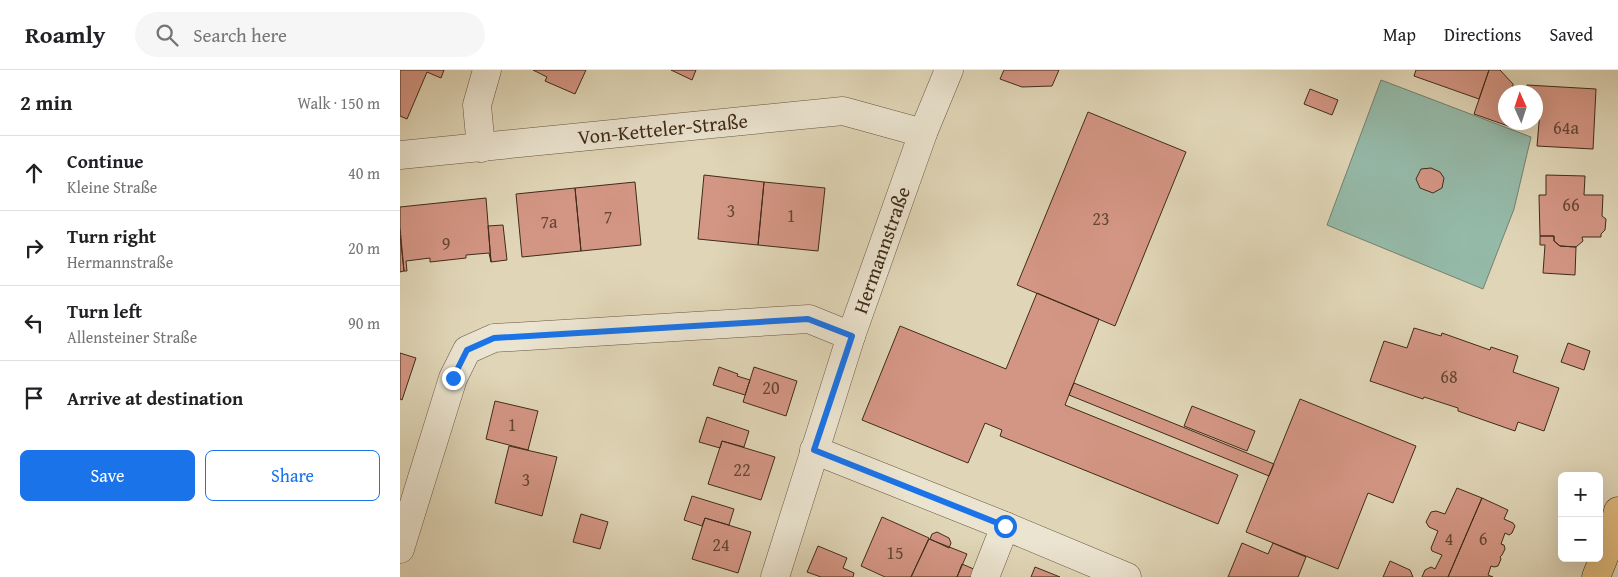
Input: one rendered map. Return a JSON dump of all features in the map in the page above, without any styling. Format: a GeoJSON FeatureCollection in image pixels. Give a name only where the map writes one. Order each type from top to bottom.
{"type":"FeatureCollection","features":[{"type":"Feature","properties":{"kind":"main road"},"geometry":{"type":"LineString","coordinates":[[1596,577],[1610,542],[1618,511]]}},
{"type":"Feature","properties":{"kind":"street"},"geometry":{"type":"LineString","coordinates":[[481,148],[477,104],[487,70]]}},
{"type":"Feature","properties":{"kind":"street","name":"Hermannstraße"},"geometry":{"type":"LineString","coordinates":[[774,577],[852,336],[923,133],[950,70]]}},
{"type":"Feature","properties":{"kind":"street","name":"Von-Ketteler-Straße"},"geometry":{"type":"LineString","coordinates":[[400,155],[843,111],[923,133]]}},
{"type":"Feature","properties":{"kind":"street"},"geometry":{"type":"LineString","coordinates":[[400,548],[453,378],[467,350],[494,338],[808,319],[852,336]]}},
{"type":"Feature","properties":{"kind":"street"},"geometry":{"type":"LineString","coordinates":[[814,450],[1127,577]]}},
{"type":"Feature","properties":{"kind":"street"},"geometry":{"type":"LineString","coordinates":[[985,577],[1005,526]]}},
{"type":"Feature","properties":{"kind":"shaded area"},"geometry":{"type":"Polygon","coordinates":[[[1381,80],[1498,124],[1498,130],[1513,130],[1531,137],[1514,209],[1483,289],[1327,225],[1381,80]]]}},
{"type":"Feature","properties":{"kind":"building"},"geometry":{"type":"Polygon","coordinates":[[[400,70],[444,70],[441,78],[427,72],[407,119],[400,116],[400,70]]]}},
{"type":"Feature","properties":{"kind":"building"},"geometry":{"type":"Polygon","coordinates":[[[533,70],[586,70],[575,94],[545,81],[547,77],[533,70]]]}},
{"type":"Feature","properties":{"kind":"building"},"geometry":{"type":"Polygon","coordinates":[[[671,70],[696,70],[692,80],[671,70]]]}},
{"type":"Feature","properties":{"kind":"building"},"geometry":{"type":"Polygon","coordinates":[[[1004,70],[1059,70],[1052,86],[1022,87],[1000,79],[1004,70]]]}},
{"type":"Feature","properties":{"kind":"building"},"geometry":{"type":"Polygon","coordinates":[[[1416,70],[1489,70],[1479,99],[1414,76],[1416,70]]]}},
{"type":"Feature","properties":{"kind":"building"},"geometry":{"type":"Polygon","coordinates":[[[1489,70],[1500,70],[1513,85],[1498,85],[1498,122],[1474,114],[1489,70]]]}},
{"type":"Feature","properties":{"kind":"building"},"geometry":{"type":"Polygon","coordinates":[[[1543,86],[1596,89],[1593,149],[1537,146],[1538,130],[1543,130],[1543,86]]]}},
{"type":"Feature","properties":{"kind":"building"},"geometry":{"type":"Polygon","coordinates":[[[1310,89],[1338,100],[1332,115],[1304,104],[1310,89]]]}},
{"type":"Feature","properties":{"kind":"building"},"geometry":{"type":"Polygon","coordinates":[[[1088,112],[1186,152],[1115,326],[1017,285],[1088,112]]]}},
{"type":"Feature","properties":{"kind":"building"},"geometry":{"type":"Polygon","coordinates":[[[1431,168],[1440,172],[1444,178],[1442,188],[1433,193],[1420,188],[1416,179],[1421,169],[1431,168]]]}},
{"type":"Feature","properties":{"kind":"building"},"geometry":{"type":"Polygon","coordinates":[[[704,175],[764,182],[758,245],[698,239],[704,175]]]}},
{"type":"Feature","properties":{"kind":"building"},"geometry":{"type":"Polygon","coordinates":[[[1546,175],[1585,176],[1584,195],[1603,195],[1602,216],[1606,219],[1605,230],[1601,237],[1582,237],[1583,241],[1576,247],[1560,246],[1554,241],[1554,236],[1540,236],[1539,195],[1546,195],[1546,175]]]}},
{"type":"Feature","properties":{"kind":"building"},"geometry":{"type":"Polygon","coordinates":[[[635,182],[641,245],[581,251],[575,188],[635,182]]]}},
{"type":"Feature","properties":{"kind":"building"},"geometry":{"type":"Polygon","coordinates":[[[764,182],[825,188],[818,251],[758,245],[764,182]]]}},
{"type":"Feature","properties":{"kind":"building"},"geometry":{"type":"Polygon","coordinates":[[[575,188],[581,251],[522,257],[516,194],[575,188]]]}},
{"type":"Feature","properties":{"kind":"building"},"geometry":{"type":"Polygon","coordinates":[[[486,198],[491,262],[489,253],[430,262],[430,258],[406,261],[407,271],[404,271],[400,207],[486,198]]]}},
{"type":"Feature","properties":{"kind":"building"},"geometry":{"type":"Polygon","coordinates":[[[503,225],[507,260],[491,262],[488,226],[503,225]]]}},
{"type":"Feature","properties":{"kind":"building"},"geometry":{"type":"Polygon","coordinates":[[[400,235],[404,271],[400,272],[400,235]]]}},
{"type":"Feature","properties":{"kind":"building"},"geometry":{"type":"Polygon","coordinates":[[[1540,236],[1554,236],[1554,241],[1560,246],[1576,247],[1575,275],[1543,273],[1545,245],[1540,245],[1540,236]]]}},
{"type":"Feature","properties":{"kind":"building"},"geometry":{"type":"Polygon","coordinates":[[[1037,293],[1099,319],[1065,405],[1238,475],[1218,524],[1000,436],[1002,430],[985,423],[968,463],[862,420],[900,326],[1006,369],[1037,293]]]}},
{"type":"Feature","properties":{"kind":"building"},"geometry":{"type":"Polygon","coordinates":[[[1414,328],[1441,336],[1442,333],[1490,350],[1491,347],[1518,356],[1513,372],[1559,388],[1544,431],[1518,422],[1515,431],[1458,411],[1458,408],[1424,397],[1423,399],[1370,381],[1384,341],[1407,348],[1414,328]]]}},
{"type":"Feature","properties":{"kind":"building"},"geometry":{"type":"Polygon","coordinates":[[[1568,343],[1590,351],[1584,370],[1561,362],[1568,343]]]}},
{"type":"Feature","properties":{"kind":"building"},"geometry":{"type":"Polygon","coordinates":[[[400,353],[416,358],[402,400],[400,399],[400,353]]]}},
{"type":"Feature","properties":{"kind":"building"},"geometry":{"type":"Polygon","coordinates":[[[719,367],[750,380],[745,395],[713,385],[719,367]]]}},
{"type":"Feature","properties":{"kind":"building"},"geometry":{"type":"Polygon","coordinates":[[[754,367],[797,381],[786,416],[743,402],[754,367]]]}},
{"type":"Feature","properties":{"kind":"building"},"geometry":{"type":"Polygon","coordinates":[[[1074,383],[1274,464],[1269,476],[1069,395],[1074,383]]]}},
{"type":"Feature","properties":{"kind":"building"},"geometry":{"type":"Polygon","coordinates":[[[1300,399],[1416,446],[1393,503],[1368,493],[1338,569],[1246,532],[1300,399]]]}},
{"type":"Feature","properties":{"kind":"building"},"geometry":{"type":"Polygon","coordinates":[[[495,401],[538,411],[528,450],[486,439],[495,401]]]}},
{"type":"Feature","properties":{"kind":"building"},"geometry":{"type":"Polygon","coordinates":[[[1192,406],[1255,431],[1247,451],[1184,426],[1192,406]]]}},
{"type":"Feature","properties":{"kind":"building"},"geometry":{"type":"Polygon","coordinates":[[[707,417],[749,431],[744,447],[722,441],[720,448],[699,442],[707,417]]]}},
{"type":"Feature","properties":{"kind":"building"},"geometry":{"type":"Polygon","coordinates":[[[722,441],[775,457],[761,500],[708,484],[722,441]]]}},
{"type":"Feature","properties":{"kind":"building"},"geometry":{"type":"Polygon","coordinates":[[[509,446],[557,457],[542,516],[495,503],[509,446]]]}},
{"type":"Feature","properties":{"kind":"building"},"geometry":{"type":"Polygon","coordinates":[[[1457,488],[1482,498],[1448,577],[1422,577],[1425,570],[1431,567],[1435,569],[1442,555],[1432,551],[1431,548],[1438,531],[1429,527],[1426,522],[1431,512],[1436,511],[1445,514],[1457,488]]]}},
{"type":"Feature","properties":{"kind":"building"},"geometry":{"type":"Polygon","coordinates":[[[692,496],[734,509],[729,525],[705,518],[702,526],[684,520],[692,496]]]}},
{"type":"Feature","properties":{"kind":"building"},"geometry":{"type":"Polygon","coordinates":[[[1482,498],[1508,510],[1504,519],[1515,526],[1512,533],[1509,535],[1505,533],[1501,544],[1504,545],[1505,549],[1500,557],[1498,566],[1491,566],[1488,575],[1493,577],[1448,577],[1482,498]]]}},
{"type":"Feature","properties":{"kind":"building"},"geometry":{"type":"Polygon","coordinates":[[[581,514],[608,522],[600,549],[573,542],[581,514]]]}},
{"type":"Feature","properties":{"kind":"building"},"geometry":{"type":"Polygon","coordinates":[[[882,517],[929,538],[911,577],[885,577],[861,566],[882,517]]]}},
{"type":"Feature","properties":{"kind":"building"},"geometry":{"type":"Polygon","coordinates":[[[705,518],[751,532],[738,573],[692,559],[705,518]]]}},
{"type":"Feature","properties":{"kind":"building"},"geometry":{"type":"Polygon","coordinates":[[[937,532],[949,538],[951,543],[949,548],[930,539],[932,534],[937,532]]]}},
{"type":"Feature","properties":{"kind":"building"},"geometry":{"type":"Polygon","coordinates":[[[929,539],[967,554],[957,577],[911,577],[929,539]]]}},
{"type":"Feature","properties":{"kind":"building"},"geometry":{"type":"Polygon","coordinates":[[[1242,543],[1268,554],[1273,543],[1306,557],[1298,577],[1228,577],[1242,543]]]}},
{"type":"Feature","properties":{"kind":"building"},"geometry":{"type":"Polygon","coordinates":[[[818,546],[847,558],[843,568],[854,573],[853,577],[821,577],[807,572],[818,546]]]}},
{"type":"Feature","properties":{"kind":"building"},"geometry":{"type":"Polygon","coordinates":[[[1390,561],[1410,570],[1413,577],[1383,577],[1390,561]]]}},
{"type":"Feature","properties":{"kind":"building"},"geometry":{"type":"Polygon","coordinates":[[[962,564],[976,570],[973,577],[957,577],[962,564]]]}},
{"type":"Feature","properties":{"kind":"building"},"geometry":{"type":"Polygon","coordinates":[[[1035,567],[1060,577],[1031,577],[1035,567]]]}},
{"type":"Feature","properties":{"kind":"route"},"geometry":{"type":"LineString","coordinates":[[453,378],[467,350],[494,338],[808,319],[852,336],[814,450],[1005,526]]}}]}
